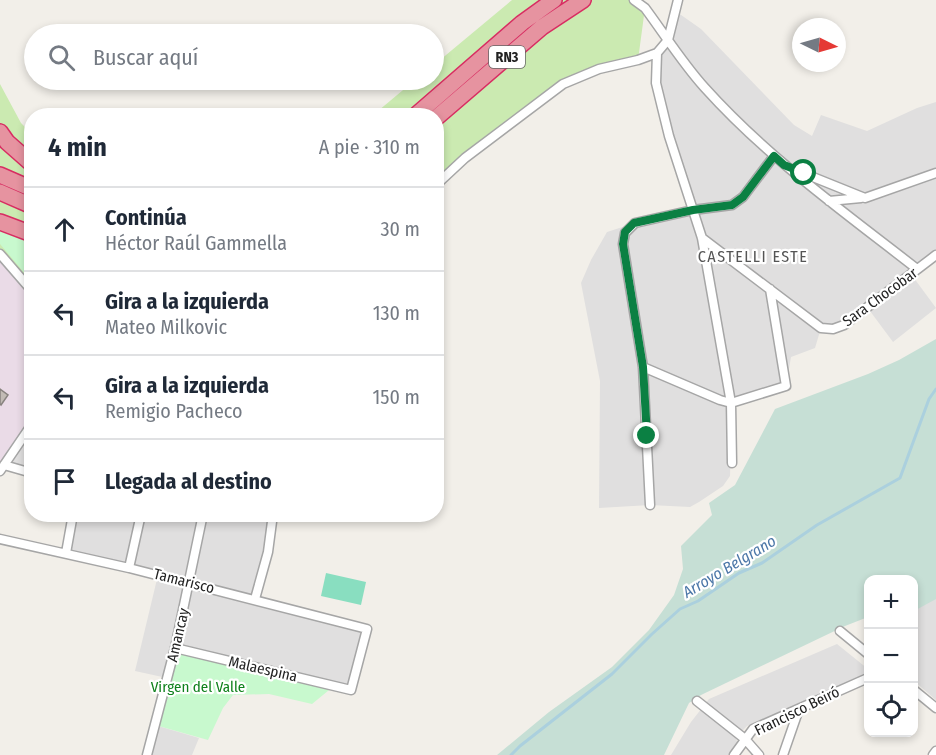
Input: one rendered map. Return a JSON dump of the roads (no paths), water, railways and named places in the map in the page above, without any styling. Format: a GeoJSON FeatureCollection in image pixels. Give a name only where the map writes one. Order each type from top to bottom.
{"type":"FeatureCollection","features":[{"type":"Feature","properties":{"kind":"highway","name":"RN3"},"geometry":{"type":"LineString","coordinates":[[424,108],[522,23],[554,0]]}},
{"type":"Feature","properties":{"kind":"highway","name":"RN3"},"geometry":{"type":"LineString","coordinates":[[444,111],[542,27],[583,0]]}},
{"type":"Feature","properties":{"kind":"highway"},"geometry":{"type":"LineString","coordinates":[[0,132],[7,142],[24,157]]}},
{"type":"Feature","properties":{"kind":"highway"},"geometry":{"type":"LineString","coordinates":[[0,174],[24,185]]}},
{"type":"Feature","properties":{"kind":"highway"},"geometry":{"type":"LineString","coordinates":[[0,192],[24,202]]}},
{"type":"Feature","properties":{"kind":"highway"},"geometry":{"type":"LineString","coordinates":[[0,222],[24,231]]}},
{"type":"Feature","properties":{"kind":"street"},"geometry":{"type":"LineString","coordinates":[[634,0],[645,8],[704,87],[774,156],[917,270]]}},
{"type":"Feature","properties":{"kind":"street"},"geometry":{"type":"LineString","coordinates":[[444,178],[465,158],[563,84],[599,69],[657,53],[668,40],[678,0]]}},
{"type":"Feature","properties":{"kind":"street"},"geometry":{"type":"LineString","coordinates":[[657,53],[655,70],[657,92],[702,238],[731,403],[732,463]]}},
{"type":"Feature","properties":{"kind":"street"},"geometry":{"type":"LineString","coordinates":[[650,505],[643,367],[623,244],[625,232],[634,223],[693,210],[732,205],[743,197],[774,156]]}},
{"type":"Feature","properties":{"kind":"street"},"geometry":{"type":"LineString","coordinates":[[784,165],[865,198]]}},
{"type":"Feature","properties":{"kind":"street"},"geometry":{"type":"LineString","coordinates":[[829,201],[865,198],[936,173]]}},
{"type":"Feature","properties":{"kind":"street"},"geometry":{"type":"LineString","coordinates":[[643,367],[731,403],[786,386],[770,289],[702,238]]}},
{"type":"Feature","properties":{"kind":"street"},"geometry":{"type":"LineString","coordinates":[[0,254],[24,282]]}},
{"type":"Feature","properties":{"kind":"street","name":"Sara Chocobar"},"geometry":{"type":"LineString","coordinates":[[770,289],[821,328],[833,329],[844,325],[936,255]]}},
{"type":"Feature","properties":{"kind":"street"},"geometry":{"type":"LineString","coordinates":[[24,436],[2,468],[24,472]]}},
{"type":"Feature","properties":{"kind":"street"},"geometry":{"type":"LineString","coordinates":[[66,553],[72,522]]}},
{"type":"Feature","properties":{"kind":"street"},"geometry":{"type":"LineString","coordinates":[[129,568],[139,522]]}},
{"type":"Feature","properties":{"kind":"street","name":"Amancay"},"geometry":{"type":"LineString","coordinates":[[147,755],[175,648],[202,522]]}},
{"type":"Feature","properties":{"kind":"street"},"geometry":{"type":"LineString","coordinates":[[255,599],[268,552],[272,522]]}},
{"type":"Feature","properties":{"kind":"street","name":"Tamarisco"},"geometry":{"type":"LineString","coordinates":[[0,539],[129,568],[367,629],[351,690]]}},
{"type":"Feature","properties":{"kind":"street"},"geometry":{"type":"LineString","coordinates":[[840,631],[864,651]]}},
{"type":"Feature","properties":{"kind":"street","name":"Malaespina"},"geometry":{"type":"LineString","coordinates":[[175,648],[351,690]]}},
{"type":"Feature","properties":{"kind":"street","name":"Francisco Beiró"},"geometry":{"type":"LineString","coordinates":[[734,755],[753,729],[864,680]]}},
{"type":"Feature","properties":{"kind":"street"},"geometry":{"type":"LineString","coordinates":[[918,693],[936,708]]}},
{"type":"Feature","properties":{"kind":"street"},"geometry":{"type":"LineString","coordinates":[[696,701],[745,739],[759,755]]}},
{"type":"Feature","properties":{"kind":"street"},"geometry":{"type":"LineString","coordinates":[[783,755],[799,709]]}},
{"type":"Feature","properties":{"kind":"waterway","name":"Arroyo Belgrano"},"geometry":{"type":"LineString","coordinates":[[511,755],[612,674],[680,609],[698,601],[739,573],[762,563],[817,525],[900,478],[929,399],[936,389]]}},
{"type":"Feature","properties":{"kind":"district","name":"CASTELLI ESTE"},"geometry":{"type":"Point","coordinates":[753,256]}},
{"type":"Feature","properties":{"kind":"park label","name":"Virgen del Valle"},"geometry":{"type":"Point","coordinates":[198,687]}}]}
